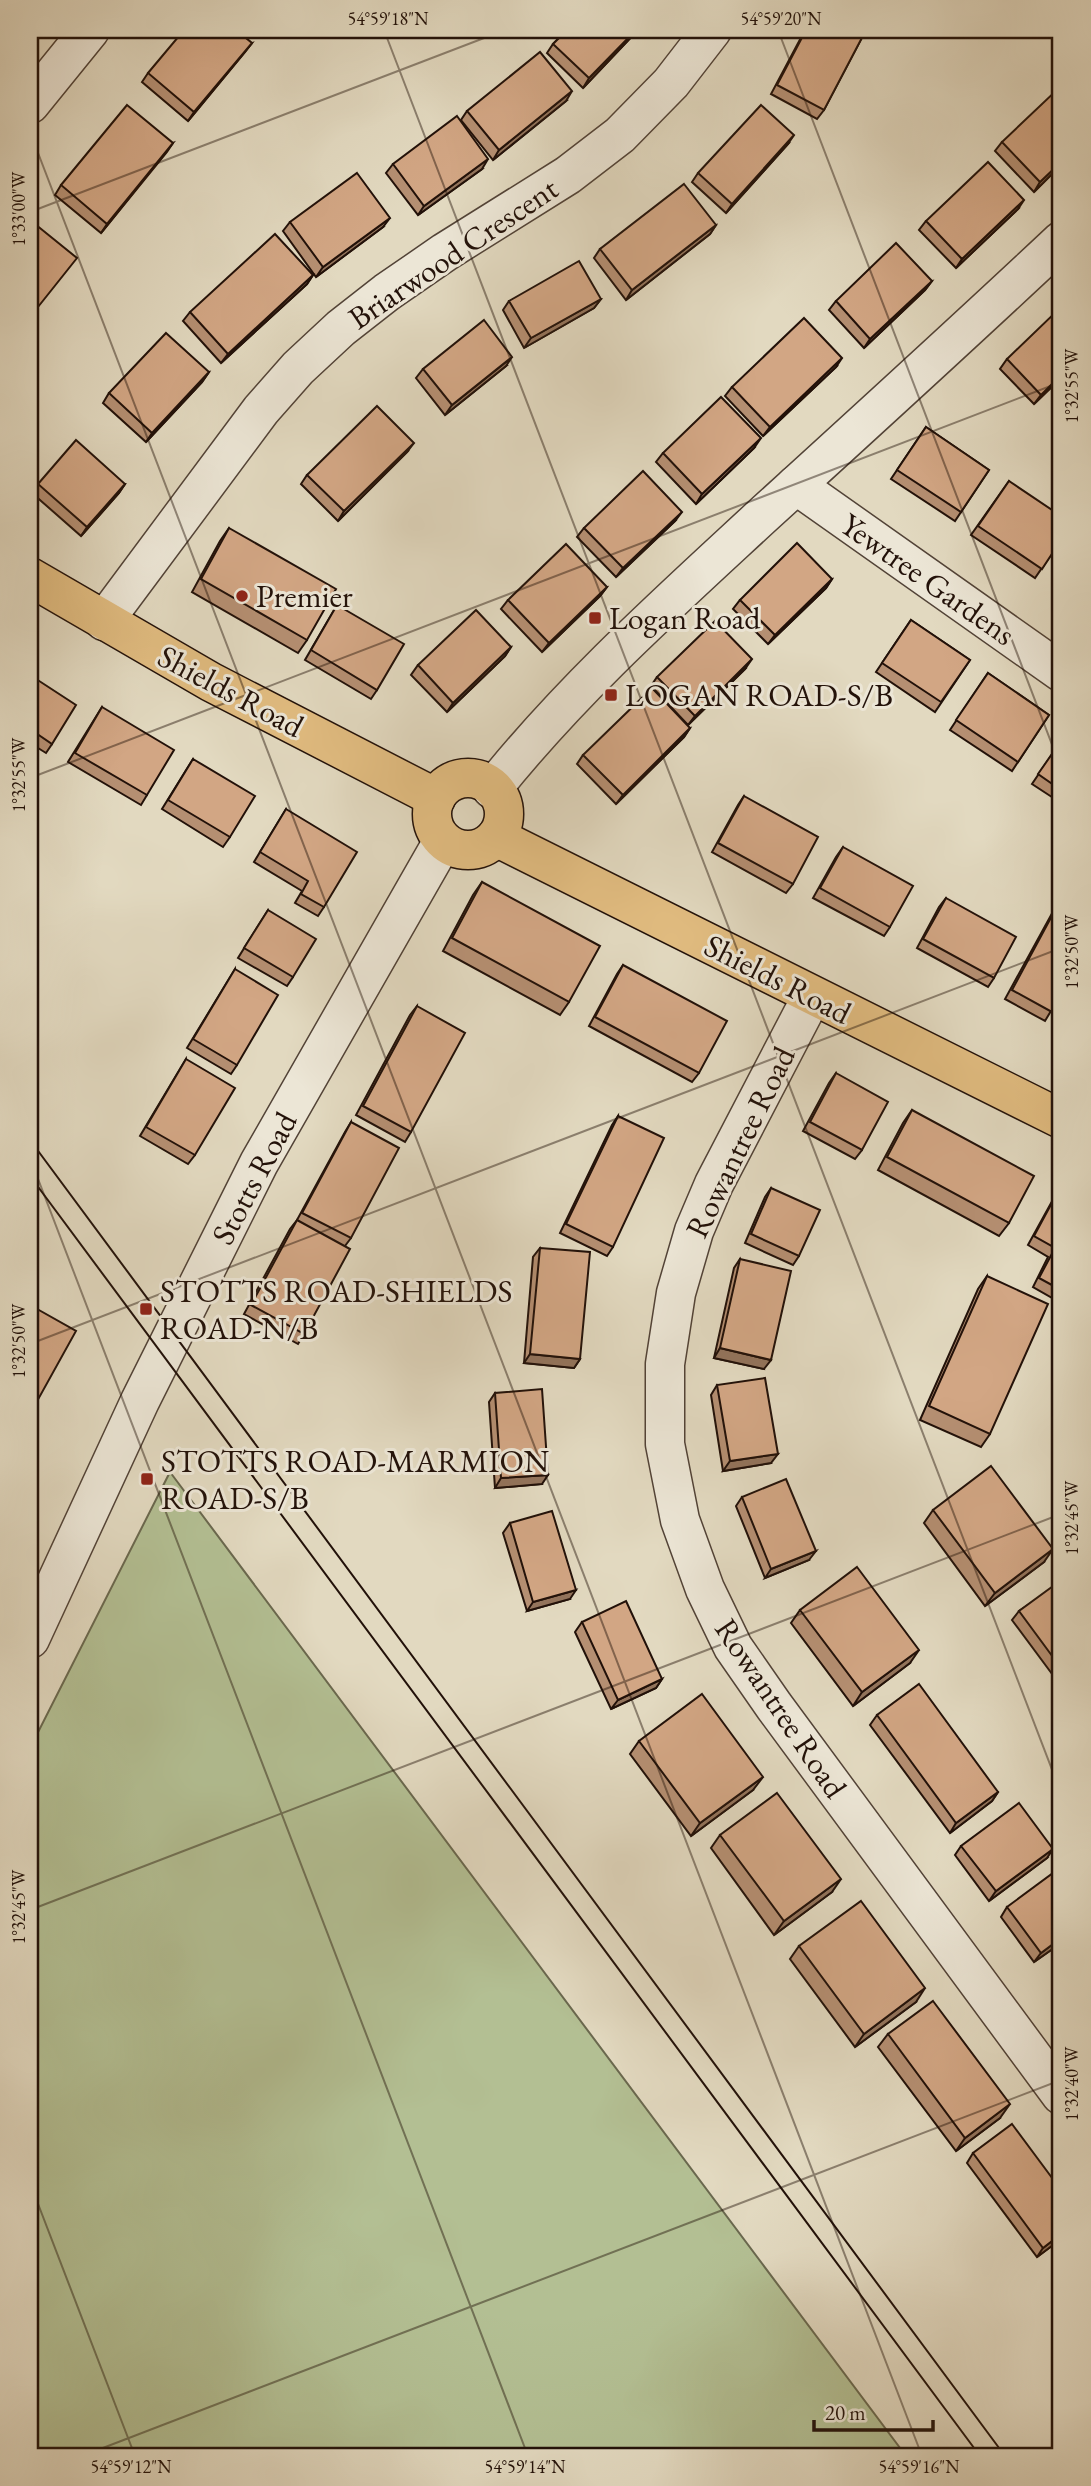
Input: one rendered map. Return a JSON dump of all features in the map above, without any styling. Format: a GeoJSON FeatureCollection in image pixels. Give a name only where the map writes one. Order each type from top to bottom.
{"type":"FeatureCollection","features":[{"type":"Feature","properties":{"kind":"main road","name":"Shields Road"},"geometry":{"type":"LineString","coordinates":[[30,577],[211,682],[436,798]]}},
{"type":"Feature","properties":{"kind":"main road"},"geometry":{"type":"LineString","coordinates":[[460,779],[473,779],[492,789],[499,796],[504,812],[504,820],[496,837],[482,847],[467,850],[454,848],[443,841],[432,818],[436,798],[448,784],[460,779]]}},
{"type":"Feature","properties":{"kind":"main road","name":"Shields Road"},"geometry":{"type":"LineString","coordinates":[[496,837],[1061,1119]]}},
{"type":"Feature","properties":{"kind":"street"},"geometry":{"type":"LineString","coordinates":[[30,104],[90,30]]}},
{"type":"Feature","properties":{"kind":"street","name":"Briarwood Crescent"},"geometry":{"type":"LineString","coordinates":[[104,621],[261,410],[298,368],[341,328],[387,292],[445,252],[568,176],[620,135],[671,83],[712,30]]}},
{"type":"Feature","properties":{"kind":"street"},"geometry":{"type":"LineString","coordinates":[[492,789],[528,744],[659,610],[1061,241]]}},
{"type":"Feature","properties":{"kind":"street","name":"Yewtree Gardens"},"geometry":{"type":"LineString","coordinates":[[796,485],[1061,672]]}},
{"type":"Feature","properties":{"kind":"street","name":"Stotts Road"},"geometry":{"type":"LineString","coordinates":[[30,1639],[140,1401],[259,1163],[443,841]]}},
{"type":"Feature","properties":{"kind":"street","name":"Rowantree Road"},"geometry":{"type":"LineString","coordinates":[[812,996],[714,1184],[694,1231],[676,1293],[664,1364],[665,1444],[680,1520],[705,1588],[733,1647],[1061,2095]]}},
{"type":"Feature","properties":{"kind":"green space"},"geometry":{"type":"Polygon","coordinates":[[[170,1472],[906,2456],[30,2456],[30,1748],[170,1472]]]}},
{"type":"Feature","properties":{"kind":"building"},"geometry":{"type":"Polygon","coordinates":[[[184,30],[236,30],[252,43],[194,112],[148,73],[184,30]]]}},
{"type":"Feature","properties":{"kind":"building"},"geometry":{"type":"Polygon","coordinates":[[[567,30],[636,30],[589,78],[553,44],[567,30]]]}},
{"type":"Feature","properties":{"kind":"building"},"geometry":{"type":"Polygon","coordinates":[[[806,30],[866,30],[824,110],[777,85],[806,30]]]}},
{"type":"Feature","properties":{"kind":"building"},"geometry":{"type":"Polygon","coordinates":[[[540,52],[572,91],[499,150],[467,111],[540,52]]]}},
{"type":"Feature","properties":{"kind":"building"},"geometry":{"type":"Polygon","coordinates":[[[1061,86],[1061,162],[1040,182],[1002,142],[1061,86]]]}},
{"type":"Feature","properties":{"kind":"building"},"geometry":{"type":"Polygon","coordinates":[[[127,105],[173,143],[107,224],[61,185],[127,105]]]}},
{"type":"Feature","properties":{"kind":"building"},"geometry":{"type":"Polygon","coordinates":[[[761,105],[794,135],[732,204],[698,173],[761,105]]]}},
{"type":"Feature","properties":{"kind":"building"},"geometry":{"type":"Polygon","coordinates":[[[457,116],[488,159],[424,206],[393,164],[457,116]]]}},
{"type":"Feature","properties":{"kind":"building"},"geometry":{"type":"Polygon","coordinates":[[[988,162],[1024,200],[962,259],[926,221],[988,162]]]}},
{"type":"Feature","properties":{"kind":"building"},"geometry":{"type":"Polygon","coordinates":[[[357,173],[390,218],[323,267],[290,222],[357,173]]]}},
{"type":"Feature","properties":{"kind":"building"},"geometry":{"type":"Polygon","coordinates":[[[684,184],[716,225],[632,290],[600,249],[684,184]]]}},
{"type":"Feature","properties":{"kind":"building"},"geometry":{"type":"Polygon","coordinates":[[[30,220],[77,258],[30,317],[30,220]]]}},
{"type":"Feature","properties":{"kind":"building"},"geometry":{"type":"Polygon","coordinates":[[[275,234],[313,275],[228,354],[190,312],[275,234]]]}},
{"type":"Feature","properties":{"kind":"building"},"geometry":{"type":"Polygon","coordinates":[[[896,243],[932,281],[870,339],[836,301],[896,243]]]}},
{"type":"Feature","properties":{"kind":"building"},"geometry":{"type":"Polygon","coordinates":[[[579,261],[601,299],[531,338],[509,301],[579,261]]]}},
{"type":"Feature","properties":{"kind":"building"},"geometry":{"type":"Polygon","coordinates":[[[1061,307],[1061,375],[1041,395],[1007,359],[1061,307]]]}},
{"type":"Feature","properties":{"kind":"building"},"geometry":{"type":"Polygon","coordinates":[[[804,318],[842,358],[770,427],[732,387],[804,318]]]}},
{"type":"Feature","properties":{"kind":"building"},"geometry":{"type":"Polygon","coordinates":[[[484,320],[512,357],[452,405],[423,369],[484,320]]]}},
{"type":"Feature","properties":{"kind":"building"},"geometry":{"type":"Polygon","coordinates":[[[166,333],[209,372],[152,433],[109,393],[166,333]]]}},
{"type":"Feature","properties":{"kind":"building"},"geometry":{"type":"Polygon","coordinates":[[[721,397],[761,438],[702,494],[663,453],[721,397]]]}},
{"type":"Feature","properties":{"kind":"building"},"geometry":{"type":"Polygon","coordinates":[[[377,406],[414,443],[344,511],[307,475],[377,406]]]}},
{"type":"Feature","properties":{"kind":"building"},"geometry":{"type":"Polygon","coordinates":[[[926,427],[989,470],[961,512],[897,470],[926,427]]]}},
{"type":"Feature","properties":{"kind":"building"},"geometry":{"type":"Polygon","coordinates":[[[76,440],[125,484],[87,527],[38,484],[76,440]]]}},
{"type":"Feature","properties":{"kind":"building"},"geometry":{"type":"Polygon","coordinates":[[[643,471],[682,512],[623,568],[584,528],[643,471]]]}},
{"type":"Feature","properties":{"kind":"building"},"geometry":{"type":"Polygon","coordinates":[[[1009,481],[1061,516],[1061,540],[1042,569],[978,526],[1009,481]]]}},
{"type":"Feature","properties":{"kind":"building"},"geometry":{"type":"Polygon","coordinates":[[[229,528],[336,589],[307,640],[201,579],[229,528]]]}},
{"type":"Feature","properties":{"kind":"building"},"geometry":{"type":"Polygon","coordinates":[[[797,543],[832,579],[775,635],[740,600],[797,543]]]}},
{"type":"Feature","properties":{"kind":"building"},"geometry":{"type":"Polygon","coordinates":[[[566,544],[607,587],[549,643],[508,600],[566,544]]]}},
{"type":"Feature","properties":{"kind":"building"},"geometry":{"type":"Polygon","coordinates":[[[337,605],[404,644],[377,690],[311,650],[337,605]]]}},
{"type":"Feature","properties":{"kind":"building"},"geometry":{"type":"Polygon","coordinates":[[[476,610],[511,647],[453,703],[418,665],[476,610]]]}},
{"type":"Feature","properties":{"kind":"building"},"geometry":{"type":"Polygon","coordinates":[[[911,620],[970,660],[941,702],[882,663],[911,620]]]}},
{"type":"Feature","properties":{"kind":"building"},"geometry":{"type":"Polygon","coordinates":[[[715,621],[752,659],[695,716],[657,677],[715,621]]]}},
{"type":"Feature","properties":{"kind":"building"},"geometry":{"type":"Polygon","coordinates":[[[988,673],[1049,715],[1018,762],[956,720],[988,673]]]}},
{"type":"Feature","properties":{"kind":"building"},"geometry":{"type":"Polygon","coordinates":[[[30,675],[76,705],[52,744],[30,729],[30,675]]]}},
{"type":"Feature","properties":{"kind":"building"},"geometry":{"type":"Polygon","coordinates":[[[652,688],[690,728],[623,795],[583,755],[652,688]]]}},
{"type":"Feature","properties":{"kind":"building"},"geometry":{"type":"Polygon","coordinates":[[[102,707],[174,750],[147,795],[75,753],[102,707]]]}},
{"type":"Feature","properties":{"kind":"building"},"geometry":{"type":"Polygon","coordinates":[[[1061,741],[1061,790],[1038,774],[1061,741]]]}},
{"type":"Feature","properties":{"kind":"building"},"geometry":{"type":"Polygon","coordinates":[[[193,759],[255,796],[230,837],[168,800],[193,759]]]}},
{"type":"Feature","properties":{"kind":"building"},"geometry":{"type":"Polygon","coordinates":[[[744,796],[818,837],[793,884],[718,843],[744,796]]]}},
{"type":"Feature","properties":{"kind":"building"},"geometry":{"type":"Polygon","coordinates":[[[286,809],[357,852],[324,907],[301,894],[308,881],[260,852],[286,809]]]}},
{"type":"Feature","properties":{"kind":"building"},"geometry":{"type":"Polygon","coordinates":[[[843,847],[913,886],[890,927],[820,888],[843,847]]]}},
{"type":"Feature","properties":{"kind":"building"},"geometry":{"type":"Polygon","coordinates":[[[482,882],[600,946],[569,1002],[452,938],[482,882]]]}},
{"type":"Feature","properties":{"kind":"building"},"geometry":{"type":"Polygon","coordinates":[[[946,898],[1016,937],[994,978],[923,939],[946,898]]]}},
{"type":"Feature","properties":{"kind":"building"},"geometry":{"type":"Polygon","coordinates":[[[1061,899],[1061,994],[1052,1012],[1012,990],[1061,899]]]}},
{"type":"Feature","properties":{"kind":"building"},"geometry":{"type":"Polygon","coordinates":[[[268,910],[316,939],[293,977],[244,948],[268,910]]]}},
{"type":"Feature","properties":{"kind":"building"},"geometry":{"type":"Polygon","coordinates":[[[623,965],[727,1021],[699,1073],[595,1017],[623,965]]]}},
{"type":"Feature","properties":{"kind":"building"},"geometry":{"type":"Polygon","coordinates":[[[235,969],[278,995],[237,1065],[193,1039],[235,969]]]}},
{"type":"Feature","properties":{"kind":"building"},"geometry":{"type":"Polygon","coordinates":[[[417,1006],[465,1033],[411,1132],[363,1106],[417,1006]]]}},
{"type":"Feature","properties":{"kind":"building"},"geometry":{"type":"Polygon","coordinates":[[[186,1059],[235,1088],[195,1155],[146,1127],[186,1059]]]}},
{"type":"Feature","properties":{"kind":"building"},"geometry":{"type":"Polygon","coordinates":[[[836,1073],[888,1102],[862,1150],[810,1122],[836,1073]]]}},
{"type":"Feature","properties":{"kind":"building"},"geometry":{"type":"Polygon","coordinates":[[[912,1110],[1034,1176],[1009,1223],[887,1157],[912,1110]]]}},
{"type":"Feature","properties":{"kind":"building"},"geometry":{"type":"Polygon","coordinates":[[[618,1116],[664,1138],[613,1247],[566,1224],[618,1116]]]}},
{"type":"Feature","properties":{"kind":"building"},"geometry":{"type":"Polygon","coordinates":[[[351,1122],[399,1148],[351,1238],[302,1213],[351,1122]]]}},
{"type":"Feature","properties":{"kind":"building"},"geometry":{"type":"Polygon","coordinates":[[[1061,1186],[1061,1290],[1039,1278],[1055,1248],[1034,1236],[1061,1186]]]}},
{"type":"Feature","properties":{"kind":"building"},"geometry":{"type":"Polygon","coordinates":[[[771,1188],[820,1210],[799,1256],[751,1234],[771,1188]]]}},
{"type":"Feature","properties":{"kind":"building"},"geometry":{"type":"Polygon","coordinates":[[[297,1220],[350,1249],[304,1334],[251,1305],[297,1220]]]}},
{"type":"Feature","properties":{"kind":"building"},"geometry":{"type":"Polygon","coordinates":[[[540,1248],[590,1252],[580,1359],[530,1354],[540,1248]]]}},
{"type":"Feature","properties":{"kind":"building"},"geometry":{"type":"Polygon","coordinates":[[[740,1259],[791,1271],[771,1360],[720,1348],[740,1259]]]}},
{"type":"Feature","properties":{"kind":"building"},"geometry":{"type":"Polygon","coordinates":[[[987,1276],[1048,1304],[990,1434],[929,1406],[987,1276]]]}},
{"type":"Feature","properties":{"kind":"building"},"geometry":{"type":"Polygon","coordinates":[[[30,1305],[76,1331],[30,1414],[30,1305]]]}},
{"type":"Feature","properties":{"kind":"building"},"geometry":{"type":"Polygon","coordinates":[[[765,1378],[778,1454],[730,1461],[717,1385],[765,1378]]]}},
{"type":"Feature","properties":{"kind":"building"},"geometry":{"type":"Polygon","coordinates":[[[542,1389],[548,1475],[501,1478],[495,1393],[542,1389]]]}},
{"type":"Feature","properties":{"kind":"building"},"geometry":{"type":"Polygon","coordinates":[[[991,1466],[1053,1549],[995,1593],[933,1510],[991,1466]]]}},
{"type":"Feature","properties":{"kind":"building"},"geometry":{"type":"Polygon","coordinates":[[[786,1479],[816,1551],[771,1569],[742,1497],[786,1479]]]}},
{"type":"Feature","properties":{"kind":"building"},"geometry":{"type":"Polygon","coordinates":[[[552,1511],[576,1590],[533,1602],[510,1523],[552,1511]]]}},
{"type":"Feature","properties":{"kind":"building"},"geometry":{"type":"Polygon","coordinates":[[[857,1567],[919,1650],[862,1692],[800,1610],[857,1567]]]}},
{"type":"Feature","properties":{"kind":"building"},"geometry":{"type":"Polygon","coordinates":[[[1060,1581],[1061,1583],[1061,1668],[1019,1611],[1060,1581]]]}},
{"type":"Feature","properties":{"kind":"building"},"geometry":{"type":"Polygon","coordinates":[[[626,1601],[662,1679],[618,1700],[582,1622],[626,1601]]]}},
{"type":"Feature","properties":{"kind":"building"},"geometry":{"type":"Polygon","coordinates":[[[919,1684],[998,1792],[956,1823],[877,1715],[919,1684]]]}},
{"type":"Feature","properties":{"kind":"building"},"geometry":{"type":"Polygon","coordinates":[[[702,1694],[763,1777],[700,1823],[639,1741],[702,1694]]]}},
{"type":"Feature","properties":{"kind":"building"},"geometry":{"type":"Polygon","coordinates":[[[777,1793],[841,1879],[784,1921],[720,1835],[777,1793]]]}},
{"type":"Feature","properties":{"kind":"building"},"geometry":{"type":"Polygon","coordinates":[[[1019,1803],[1053,1849],[996,1891],[961,1846],[1019,1803]]]}},
{"type":"Feature","properties":{"kind":"building"},"geometry":{"type":"Polygon","coordinates":[[[1053,1873],[1061,1885],[1061,1938],[1041,1953],[1007,1907],[1053,1873]]]}},
{"type":"Feature","properties":{"kind":"building"},"geometry":{"type":"Polygon","coordinates":[[[861,1901],[925,1988],[864,2034],[799,1946],[861,1901]]]}},
{"type":"Feature","properties":{"kind":"building"},"geometry":{"type":"Polygon","coordinates":[[[933,2001],[1010,2104],[965,2138],[888,2034],[933,2001]]]}},
{"type":"Feature","properties":{"kind":"building"},"geometry":{"type":"Polygon","coordinates":[[[1012,2124],[1061,2190],[1061,2234],[1043,2248],[973,2153],[1012,2124]]]}},
{"type":"Feature","properties":{"kind":"tram line"},"geometry":{"type":"LineString","coordinates":[[30,1140],[1005,2456]]}},
{"type":"Feature","properties":{"kind":"tram line"},"geometry":{"type":"LineString","coordinates":[[30,1176],[980,2456]]}},
{"type":"Feature","properties":{"kind":"place","name":"Premier"},"geometry":{"type":"Point","coordinates":[242,596]}},
{"type":"Feature","properties":{"kind":"place","name":"Logan Road"},"geometry":{"type":"Point","coordinates":[595,618]}},
{"type":"Feature","properties":{"kind":"place","name":"LOGAN ROAD-S/B"},"geometry":{"type":"Point","coordinates":[611,695]}},
{"type":"Feature","properties":{"kind":"place","name":"STOTTS ROAD-SHIELDS ROAD-N/B"},"geometry":{"type":"Point","coordinates":[146,1309]}},
{"type":"Feature","properties":{"kind":"place","name":"STOTTS ROAD-MARMION ROAD-S/B"},"geometry":{"type":"Point","coordinates":[147,1479]}}]}
